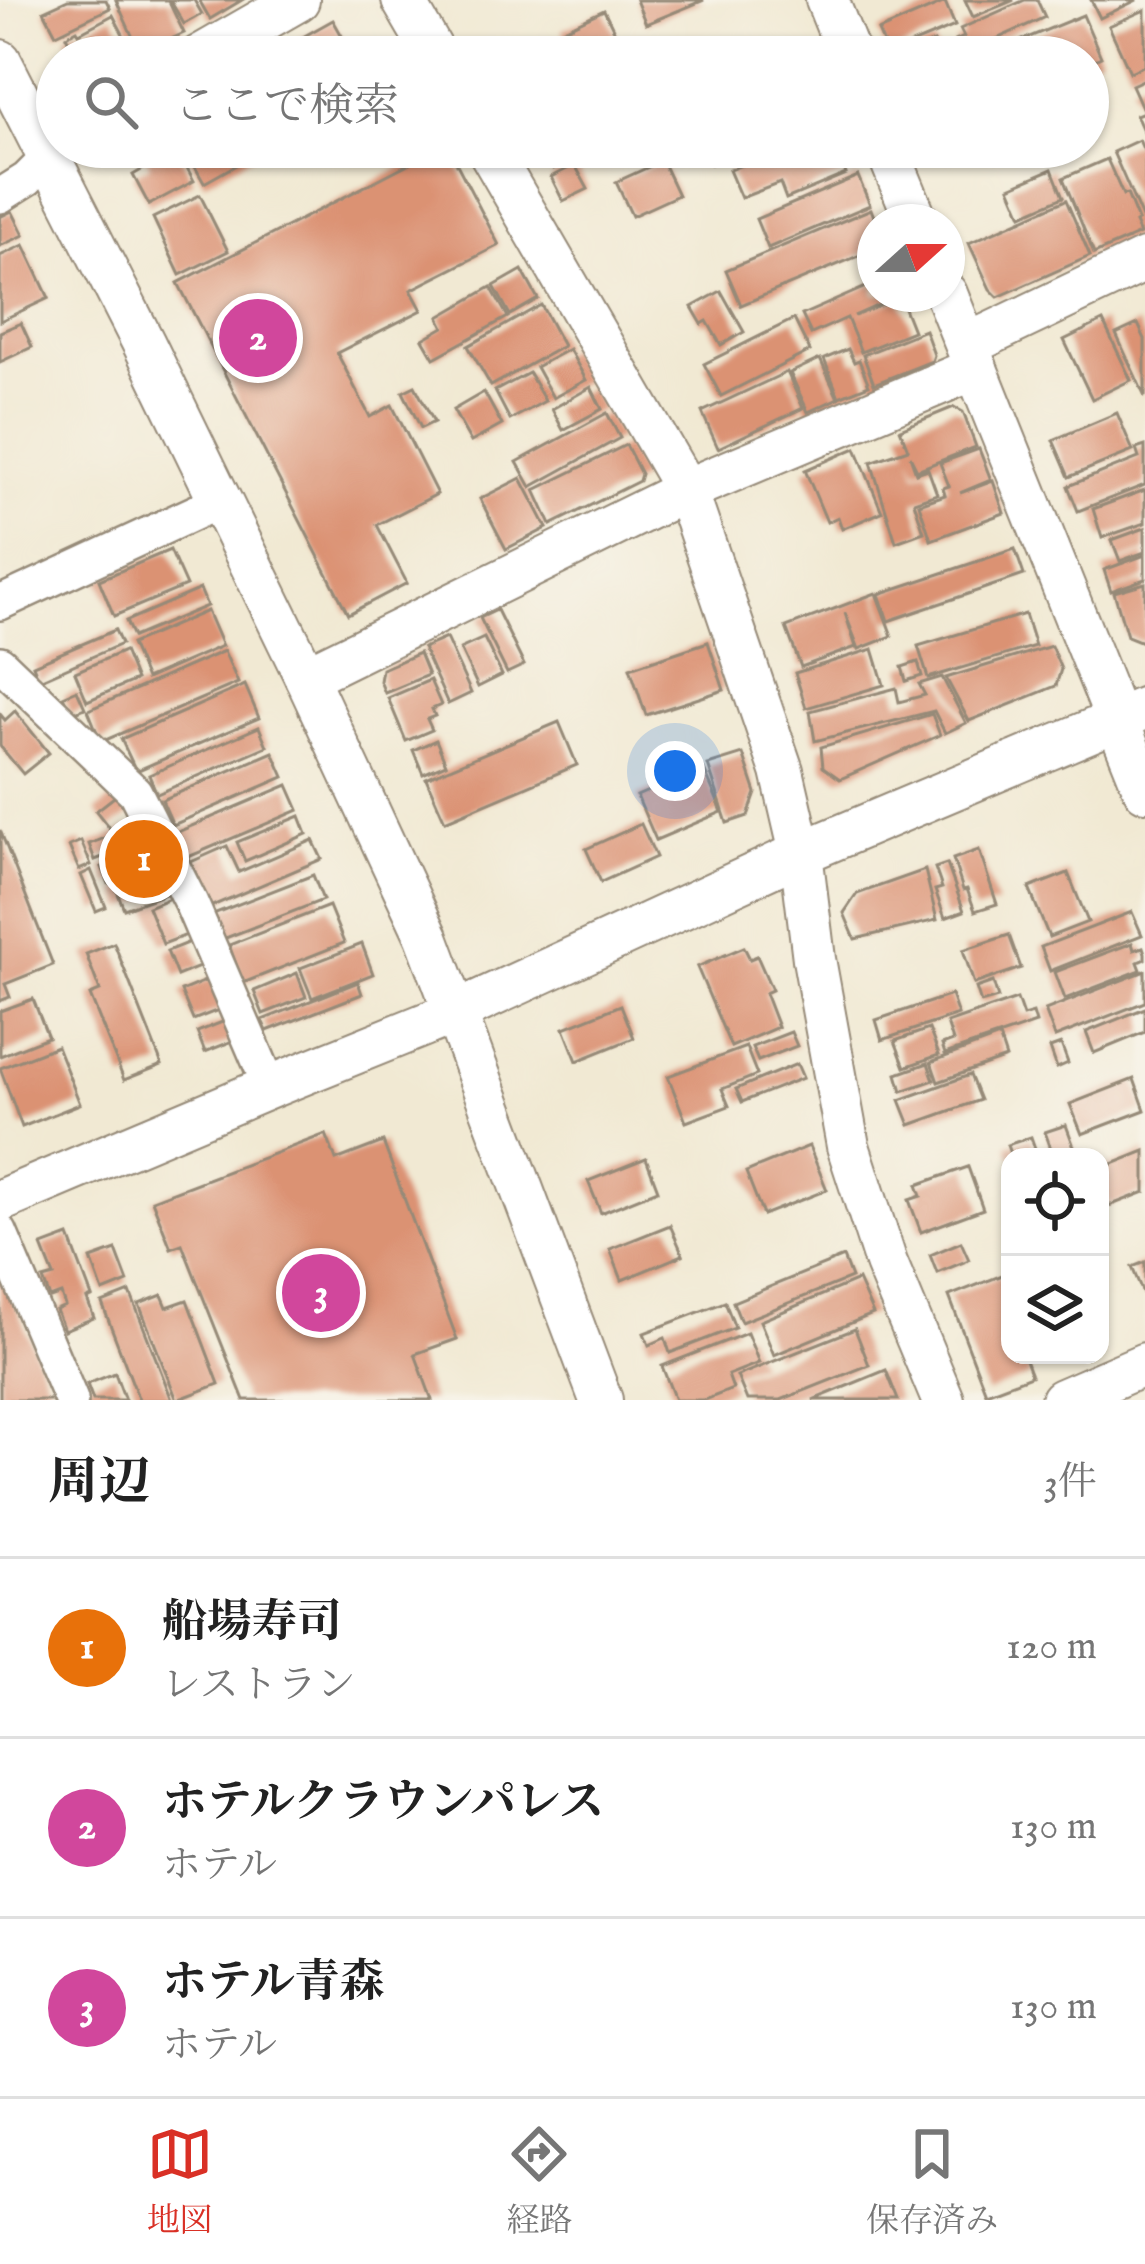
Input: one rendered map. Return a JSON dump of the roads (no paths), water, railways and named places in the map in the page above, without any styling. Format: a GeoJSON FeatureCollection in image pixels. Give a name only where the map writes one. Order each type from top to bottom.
{"type":"FeatureCollection","features":[{"type":"Feature","properties":{"kind":"street"},"geometry":{"type":"LineString","coordinates":[[235,36],[298,0]]}},
{"type":"Feature","properties":{"kind":"street"},"geometry":{"type":"LineString","coordinates":[[403,0],[424,36]]}},
{"type":"Feature","properties":{"kind":"street"},"geometry":{"type":"LineString","coordinates":[[826,0],[841,36]]}},
{"type":"Feature","properties":{"kind":"street"},"geometry":{"type":"LineString","coordinates":[[0,61],[36,122]]}},
{"type":"Feature","properties":{"kind":"street"},"geometry":{"type":"LineString","coordinates":[[0,196],[38,168]]}},
{"type":"Feature","properties":{"kind":"street"},"geometry":{"type":"LineString","coordinates":[[62,168],[427,937],[601,1400]]}},
{"type":"Feature","properties":{"kind":"street"},"geometry":{"type":"LineString","coordinates":[[499,168],[686,490],[782,771],[801,853],[814,959],[848,1146],[886,1263],[943,1400]]}},
{"type":"Feature","properties":{"kind":"street"},"geometry":{"type":"LineString","coordinates":[[895,168],[910,204]]}},
{"type":"Feature","properties":{"kind":"street"},"geometry":{"type":"LineString","coordinates":[[306,676],[972,356],[1145,260]]}},
{"type":"Feature","properties":{"kind":"street"},"geometry":{"type":"LineString","coordinates":[[954,312],[1131,713],[1145,790]]}},
{"type":"Feature","properties":{"kind":"street"},"geometry":{"type":"LineString","coordinates":[[0,603],[220,501]]}},
{"type":"Feature","properties":{"kind":"street"},"geometry":{"type":"LineString","coordinates":[[0,663],[135,792],[191,903],[270,1087]]}},
{"type":"Feature","properties":{"kind":"street"},"geometry":{"type":"LineString","coordinates":[[0,1201],[456,1012],[801,853],[1131,713]]}},
{"type":"Feature","properties":{"kind":"street"},"geometry":{"type":"LineString","coordinates":[[0,1232],[71,1400]]}},
{"type":"Feature","properties":{"kind":"street"},"geometry":{"type":"LineString","coordinates":[[1063,1400],[1145,1364]]}},
{"type":"Feature","properties":{"kind":"place","name":"ホテルクラウンパレス"},"geometry":{"type":"Point","coordinates":[258,338]}},
{"type":"Feature","properties":{"kind":"place","name":"船場寿司"},"geometry":{"type":"Point","coordinates":[144,859]}},
{"type":"Feature","properties":{"kind":"place","name":"ホテル青森"},"geometry":{"type":"Point","coordinates":[321,1293]}}]}
